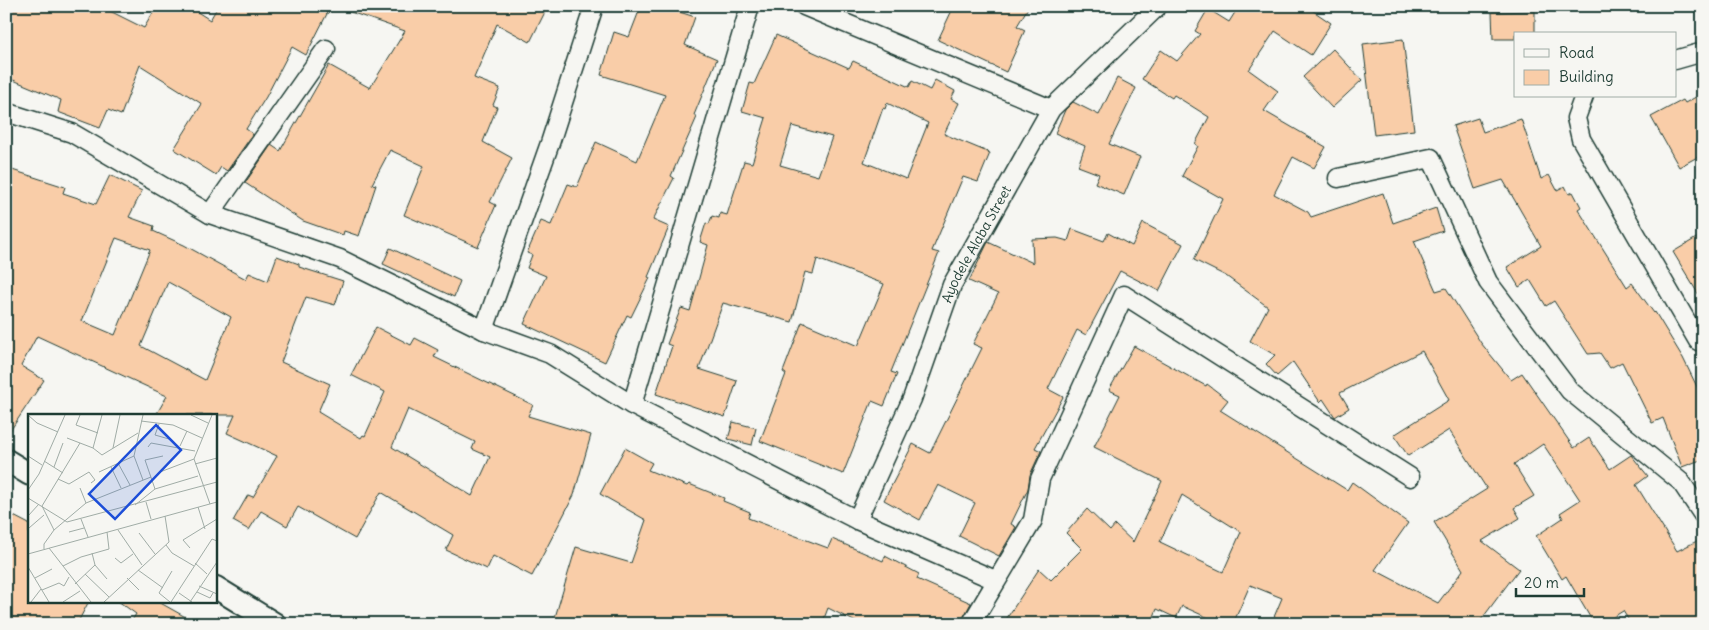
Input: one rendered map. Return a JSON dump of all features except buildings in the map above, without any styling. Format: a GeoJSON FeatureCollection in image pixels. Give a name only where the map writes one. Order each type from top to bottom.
{"type":"FeatureCollection","features":[{"type":"Feature","properties":{"kind":"street"},"geometry":{"type":"LineString","coordinates":[[484,330],[550,143],[594,6]]}},
{"type":"Feature","properties":{"kind":"street"},"geometry":{"type":"LineString","coordinates":[[632,405],[750,6]]}},
{"type":"Feature","properties":{"kind":"street"},"geometry":{"type":"LineString","coordinates":[[804,6],[1050,109]]}},
{"type":"Feature","properties":{"kind":"street","name":"Ayodele Alaba Street"},"geometry":{"type":"LineString","coordinates":[[857,520],[912,399],[952,285],[1050,109],[1158,6]]}},
{"type":"Feature","properties":{"kind":"street"},"geometry":{"type":"LineString","coordinates":[[210,214],[326,49]]}},
{"type":"Feature","properties":{"kind":"street"},"geometry":{"type":"LineString","coordinates":[[1676,60],[1703,52]]}},
{"type":"Feature","properties":{"kind":"street"},"geometry":{"type":"LineString","coordinates":[[1583,98],[1576,118],[1581,140],[1698,341]]}},
{"type":"Feature","properties":{"kind":"street"},"geometry":{"type":"LineString","coordinates":[[6,112],[72,133],[210,214],[340,259],[484,330],[550,354],[632,405],[857,520],[995,580]]}},
{"type":"Feature","properties":{"kind":"street"},"geometry":{"type":"LineString","coordinates":[[1338,178],[1431,158],[1488,282],[1570,391],[1681,482],[1703,515]]}},
{"type":"Feature","properties":{"kind":"street"},"geometry":{"type":"LineString","coordinates":[[971,624],[995,580],[1032,520],[1040,479],[1124,295],[1410,477]]}},
{"type":"Feature","properties":{"kind":"street"},"geometry":{"type":"LineString","coordinates":[[6,460],[28,473]]}},
{"type":"Feature","properties":{"kind":"street"},"geometry":{"type":"LineString","coordinates":[[216,588],[275,624]]}}]}
